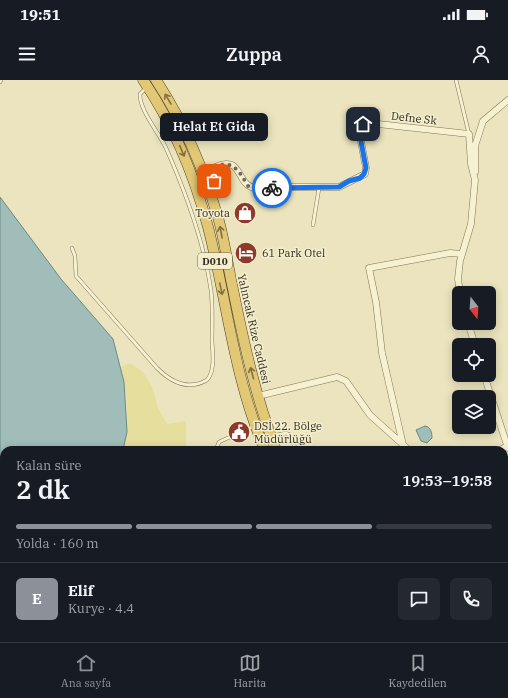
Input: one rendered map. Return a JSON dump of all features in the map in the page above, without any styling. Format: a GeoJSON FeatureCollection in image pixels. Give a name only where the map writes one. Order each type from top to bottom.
{"type":"FeatureCollection","features":[{"type":"Feature","properties":{"kind":"highway","name":"Yalıncak Rize Caddesi"},"geometry":{"type":"LineString","coordinates":[[156,80],[178,118],[207,185],[219,222],[245,348],[258,396],[274,446]]}},
{"type":"Feature","properties":{"kind":"highway","name":"Yalıncak Rize Caddesi"},"geometry":{"type":"LineString","coordinates":[[143,82],[180,148],[198,195],[208,227],[234,349],[264,446]]}},
{"type":"Feature","properties":{"kind":"street"},"geometry":{"type":"LineString","coordinates":[[459,286],[458,279],[462,254],[471,224],[476,146],[483,121],[508,100]]}},
{"type":"Feature","properties":{"kind":"street","name":"Defne Sk"},"geometry":{"type":"LineString","coordinates":[[207,185],[214,181],[215,167],[226,163],[233,165],[248,186],[252,187],[339,187],[364,174],[366,168],[359,131],[363,124],[369,123],[469,134]]}},
{"type":"Feature","properties":{"kind":"street"},"geometry":{"type":"LineString","coordinates":[[469,134],[471,164],[475,180]]}},
{"type":"Feature","properties":{"kind":"street"},"geometry":{"type":"LineString","coordinates":[[403,444],[382,352],[376,302],[369,268],[450,253],[462,254]]}},
{"type":"Feature","properties":{"kind":"street"},"geometry":{"type":"LineString","coordinates":[[258,396],[337,378],[346,381],[370,415],[403,444]]}},
{"type":"Feature","properties":{"kind":"street"},"geometry":{"type":"LineString","coordinates":[[486,382],[508,446]]}},
{"type":"Feature","properties":{"kind":"lane"},"geometry":{"type":"LineString","coordinates":[[456,80],[469,134]]}},
{"type":"Feature","properties":{"kind":"lane"},"geometry":{"type":"LineString","coordinates":[[72,248],[75,256],[76,276],[157,368],[170,379],[185,385],[196,385],[207,380],[212,372],[213,358],[211,297],[208,278],[196,227],[173,164],[142,104],[140,94],[143,82]]}},
{"type":"Feature","properties":{"kind":"lane"},"geometry":{"type":"LineString","coordinates":[[314,225],[319,188]]}},
{"type":"Feature","properties":{"kind":"lane"},"geometry":{"type":"LineString","coordinates":[[218,446],[219,442],[256,425]]}},
{"type":"Feature","properties":{"kind":"lane"},"geometry":{"type":"LineString","coordinates":[[271,437],[286,433],[290,435],[294,446]]}},
{"type":"Feature","properties":{"kind":"sand"},"geometry":{"type":"Polygon","coordinates":[[[130,363],[143,372],[152,387],[158,408],[167,424],[186,421],[186,446],[124,446],[127,408],[121,367],[130,363]]]}},
{"type":"Feature","properties":{"kind":"water"},"geometry":{"type":"Polygon","coordinates":[[[0,197],[61,279],[113,339],[124,382],[127,432],[124,446],[0,446],[0,197]]]}},
{"type":"Feature","properties":{"kind":"water"},"geometry":{"type":"Polygon","coordinates":[[[425,426],[431,430],[432,434],[432,438],[427,443],[421,441],[416,430],[425,426]]]}},
{"type":"Feature","properties":{"kind":"way so far"},"geometry":{"type":"LineString","coordinates":[[214,181],[215,167],[226,163],[233,165],[238,170],[248,186],[272,188]]}},
{"type":"Feature","properties":{"kind":"place","name":"Helat Et Gida"},"geometry":{"type":"Point","coordinates":[214,181]}},
{"type":"Feature","properties":{"kind":"place","name":"Toyota"},"geometry":{"type":"Point","coordinates":[245,213]}},
{"type":"Feature","properties":{"kind":"place","name":"61 Park Otel"},"geometry":{"type":"Point","coordinates":[246,253]}},
{"type":"Feature","properties":{"kind":"place","name":"DSİ 22. Bölge Müdürlüğü"},"geometry":{"type":"Point","coordinates":[239,432]}},
{"type":"Feature","properties":{"kind":"route"},"geometry":{"type":"LineString","coordinates":[[272,188],[339,187],[349,181],[360,178],[364,174],[366,168],[359,131],[363,124]]}}]}
